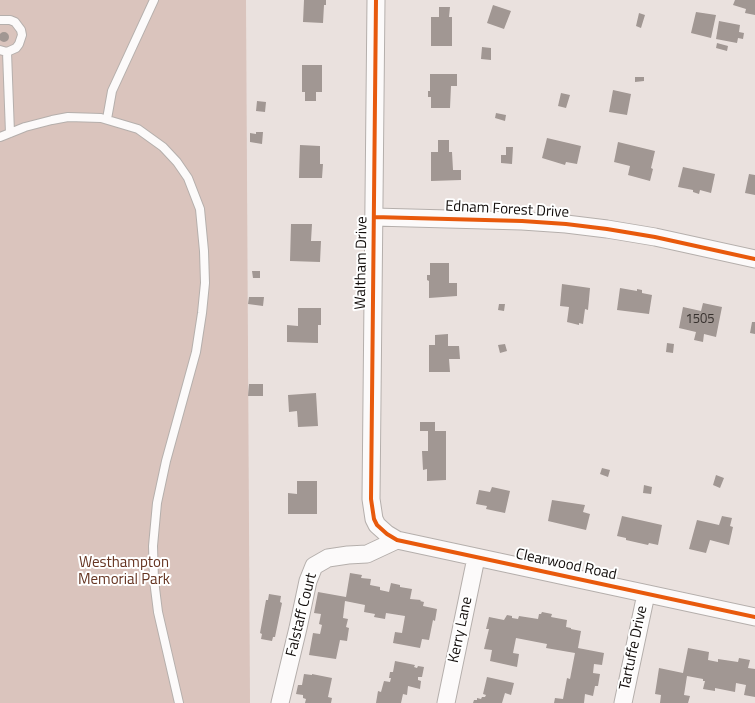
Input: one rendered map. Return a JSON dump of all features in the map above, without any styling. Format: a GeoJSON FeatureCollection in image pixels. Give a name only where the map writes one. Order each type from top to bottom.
{"type":"FeatureCollection","features":[{"type":"Feature","properties":{"kind":"street","name":"Waltham Drive"},"geometry":{"type":"LineString","coordinates":[[376,0],[371,499],[374,519],[377,526]]}},
{"type":"Feature","properties":{"kind":"street","name":"Ednam Forest Drive"},"geometry":{"type":"LineString","coordinates":[[374,217],[522,221],[566,224],[655,237],[755,259]]}},
{"type":"Feature","properties":{"kind":"street","name":"Clearwood Road"},"geometry":{"type":"LineString","coordinates":[[377,526],[396,540],[755,617]]}},
{"type":"Feature","properties":{"kind":"street","name":"Falstaff Court"},"geometry":{"type":"LineString","coordinates":[[280,703],[308,581],[314,566],[328,558],[367,554],[396,540]]}},
{"type":"Feature","properties":{"kind":"street","name":"Kerry Lane"},"geometry":{"type":"LineString","coordinates":[[446,703],[476,558]]}},
{"type":"Feature","properties":{"kind":"street","name":"Tartuffe Drive"},"geometry":{"type":"LineString","coordinates":[[623,703],[646,594]]}},
{"type":"Feature","properties":{"kind":"lane"},"geometry":{"type":"LineString","coordinates":[[107,119],[112,91],[154,0]]}},
{"type":"Feature","properties":{"kind":"lane"},"geometry":{"type":"LineString","coordinates":[[0,20],[10,20],[15,22],[21,30],[22,40],[20,44],[12,51],[3,51],[10,133]]}},
{"type":"Feature","properties":{"kind":"lane"},"geometry":{"type":"LineString","coordinates":[[0,138],[38,123],[63,118],[101,118],[138,129],[163,147],[177,162],[188,178],[200,209],[204,251],[202,313],[196,352],[166,461],[157,503],[153,546],[154,580],[158,612],[179,703]]}},
{"type":"Feature","properties":{"kind":"green space","name":"Westhampton Memorial Park"},"geometry":{"type":"Polygon","coordinates":[[[0,0],[246,0],[250,703],[0,703],[0,0]]]}},
{"type":"Feature","properties":{"kind":"building"},"geometry":{"type":"Polygon","coordinates":[[[304,0],[326,0],[326,5],[324,5],[323,23],[303,22],[304,0]]]}},
{"type":"Feature","properties":{"kind":"building"},"geometry":{"type":"Polygon","coordinates":[[[735,0],[755,0],[755,15],[745,13],[746,9],[733,5],[735,0]]]}},
{"type":"Feature","properties":{"kind":"building"},"geometry":{"type":"Polygon","coordinates":[[[493,5],[511,11],[504,29],[487,23],[493,5]]]}},
{"type":"Feature","properties":{"kind":"building"},"geometry":{"type":"Polygon","coordinates":[[[439,7],[450,7],[449,17],[452,17],[452,46],[431,46],[431,17],[439,17],[439,7]]]}},
{"type":"Feature","properties":{"kind":"building"},"geometry":{"type":"Polygon","coordinates":[[[696,12],[716,15],[711,38],[691,33],[696,12]]]}},
{"type":"Feature","properties":{"kind":"building"},"geometry":{"type":"Polygon","coordinates":[[[639,13],[645,15],[641,28],[636,26],[639,13]]]}},
{"type":"Feature","properties":{"kind":"building"},"geometry":{"type":"Polygon","coordinates":[[[719,21],[740,25],[739,32],[744,33],[743,39],[738,38],[737,43],[716,39],[719,21]]]}},
{"type":"Feature","properties":{"kind":"building"},"geometry":{"type":"Polygon","coordinates":[[[2,32],[6,32],[8,33],[8,41],[2,42],[-1,39],[-1,35],[2,32]]]}},
{"type":"Feature","properties":{"kind":"building"},"geometry":{"type":"Polygon","coordinates":[[[717,43],[728,46],[727,51],[716,48],[717,43]]]}},
{"type":"Feature","properties":{"kind":"building"},"geometry":{"type":"Polygon","coordinates":[[[482,47],[491,48],[491,60],[481,59],[482,47]]]}},
{"type":"Feature","properties":{"kind":"building"},"geometry":{"type":"Polygon","coordinates":[[[302,65],[322,65],[322,92],[316,92],[316,101],[305,101],[305,92],[302,92],[302,65]]]}},
{"type":"Feature","properties":{"kind":"building"},"geometry":{"type":"Polygon","coordinates":[[[430,74],[457,74],[457,86],[451,86],[450,108],[431,108],[431,97],[428,97],[428,91],[430,91],[430,74]]]}},
{"type":"Feature","properties":{"kind":"building"},"geometry":{"type":"Polygon","coordinates":[[[635,77],[644,77],[644,81],[635,82],[635,77]]]}},
{"type":"Feature","properties":{"kind":"building"},"geometry":{"type":"Polygon","coordinates":[[[613,90],[631,94],[627,115],[609,112],[613,90]]]}},
{"type":"Feature","properties":{"kind":"building"},"geometry":{"type":"Polygon","coordinates":[[[561,93],[570,95],[566,108],[558,106],[561,93]]]}},
{"type":"Feature","properties":{"kind":"building"},"geometry":{"type":"Polygon","coordinates":[[[257,101],[266,102],[265,112],[256,111],[257,101]]]}},
{"type":"Feature","properties":{"kind":"building"},"geometry":{"type":"Polygon","coordinates":[[[496,113],[506,115],[505,121],[495,118],[496,113]]]}},
{"type":"Feature","properties":{"kind":"building"},"geometry":{"type":"Polygon","coordinates":[[[256,132],[263,132],[262,144],[250,142],[250,133],[256,134],[256,132]]]}},
{"type":"Feature","properties":{"kind":"building"},"geometry":{"type":"Polygon","coordinates":[[[547,138],[581,146],[577,164],[566,162],[565,165],[542,158],[547,138]]]}},
{"type":"Feature","properties":{"kind":"building"},"geometry":{"type":"Polygon","coordinates":[[[438,140],[449,140],[449,152],[452,152],[453,170],[461,170],[461,180],[431,181],[431,152],[438,152],[438,140]]]}},
{"type":"Feature","properties":{"kind":"building"},"geometry":{"type":"Polygon","coordinates":[[[618,142],[655,151],[650,181],[628,175],[630,166],[614,162],[618,142]]]}},
{"type":"Feature","properties":{"kind":"building"},"geometry":{"type":"Polygon","coordinates":[[[300,145],[320,146],[320,164],[323,164],[322,178],[299,178],[300,145]]]}},
{"type":"Feature","properties":{"kind":"building"},"geometry":{"type":"Polygon","coordinates":[[[506,147],[513,147],[512,164],[501,163],[501,155],[506,155],[506,147]]]}},
{"type":"Feature","properties":{"kind":"building"},"geometry":{"type":"Polygon","coordinates":[[[683,167],[715,174],[711,193],[700,190],[699,194],[693,192],[693,190],[678,187],[683,167]]]}},
{"type":"Feature","properties":{"kind":"building"},"geometry":{"type":"Polygon","coordinates":[[[749,174],[755,175],[755,195],[745,193],[749,174]]]}},
{"type":"Feature","properties":{"kind":"building"},"geometry":{"type":"Polygon","coordinates":[[[291,224],[312,224],[311,241],[321,241],[320,262],[290,261],[291,224]]]}},
{"type":"Feature","properties":{"kind":"building"},"geometry":{"type":"Polygon","coordinates":[[[430,263],[449,263],[449,283],[457,283],[457,296],[429,298],[429,281],[427,280],[427,275],[430,275],[430,263]]]}},
{"type":"Feature","properties":{"kind":"building"},"geometry":{"type":"Polygon","coordinates":[[[252,271],[260,271],[260,278],[253,278],[252,271]]]}},
{"type":"Feature","properties":{"kind":"building"},"geometry":{"type":"Polygon","coordinates":[[[562,284],[590,288],[588,310],[585,309],[583,324],[579,323],[579,325],[567,322],[569,307],[560,306],[562,284]]]}},
{"type":"Feature","properties":{"kind":"building"},"geometry":{"type":"Polygon","coordinates":[[[620,288],[637,291],[637,289],[642,290],[642,293],[652,295],[649,314],[617,310],[620,288]]]}},
{"type":"Feature","properties":{"kind":"building"},"geometry":{"type":"Polygon","coordinates":[[[249,297],[264,297],[263,306],[248,304],[249,297]]]}},
{"type":"Feature","properties":{"kind":"building"},"geometry":{"type":"Polygon","coordinates":[[[703,303],[722,307],[716,337],[704,334],[703,342],[694,340],[696,332],[679,328],[683,307],[701,311],[703,303]]]}},
{"type":"Feature","properties":{"kind":"building"},"geometry":{"type":"Polygon","coordinates":[[[499,304],[505,304],[504,311],[498,310],[499,304]]]}},
{"type":"Feature","properties":{"kind":"building"},"geometry":{"type":"Polygon","coordinates":[[[298,308],[321,308],[321,325],[318,325],[318,343],[287,342],[287,325],[298,326],[298,308]]]}},
{"type":"Feature","properties":{"kind":"building"},"geometry":{"type":"Polygon","coordinates":[[[752,322],[755,322],[755,334],[750,333],[752,322]]]}},
{"type":"Feature","properties":{"kind":"building"},"geometry":{"type":"Polygon","coordinates":[[[448,334],[448,346],[459,346],[460,359],[449,359],[450,372],[429,372],[429,345],[435,345],[435,335],[448,334]]]}},
{"type":"Feature","properties":{"kind":"building"},"geometry":{"type":"Polygon","coordinates":[[[667,343],[674,344],[673,353],[666,352],[667,343]]]}},
{"type":"Feature","properties":{"kind":"building"},"geometry":{"type":"Polygon","coordinates":[[[505,344],[507,351],[500,353],[498,345],[505,344]]]}},
{"type":"Feature","properties":{"kind":"building"},"geometry":{"type":"Polygon","coordinates":[[[249,384],[263,384],[263,396],[248,396],[249,384]]]}},
{"type":"Feature","properties":{"kind":"building"},"geometry":{"type":"Polygon","coordinates":[[[316,393],[318,426],[298,427],[297,411],[289,412],[288,395],[316,393]]]}},
{"type":"Feature","properties":{"kind":"building"},"geometry":{"type":"Polygon","coordinates":[[[420,422],[435,422],[435,431],[446,431],[446,480],[427,481],[427,469],[423,470],[422,451],[428,451],[428,431],[420,431],[420,422]]]}},
{"type":"Feature","properties":{"kind":"building"},"geometry":{"type":"Polygon","coordinates":[[[602,468],[610,470],[608,477],[600,474],[602,468]]]}},
{"type":"Feature","properties":{"kind":"building"},"geometry":{"type":"Polygon","coordinates":[[[716,475],[724,478],[720,488],[713,485],[716,475]]]}},
{"type":"Feature","properties":{"kind":"building"},"geometry":{"type":"Polygon","coordinates":[[[297,481],[317,481],[317,514],[288,514],[288,493],[297,494],[297,481]]]}},
{"type":"Feature","properties":{"kind":"building"},"geometry":{"type":"Polygon","coordinates":[[[644,485],[652,487],[651,494],[643,493],[644,485]]]}},
{"type":"Feature","properties":{"kind":"building"},"geometry":{"type":"Polygon","coordinates":[[[492,487],[510,491],[505,513],[486,509],[487,506],[476,504],[479,490],[490,492],[492,487]]]}},
{"type":"Feature","properties":{"kind":"building"},"geometry":{"type":"Polygon","coordinates":[[[552,500],[585,505],[583,512],[590,514],[586,530],[548,521],[552,500]]]}},
{"type":"Feature","properties":{"kind":"building"},"geometry":{"type":"Polygon","coordinates":[[[622,516],[662,525],[658,545],[649,543],[648,545],[626,540],[626,538],[617,536],[622,516]]]}},
{"type":"Feature","properties":{"kind":"building"},"geometry":{"type":"Polygon","coordinates":[[[722,516],[732,518],[730,526],[733,527],[729,545],[710,540],[706,553],[689,549],[697,520],[719,525],[722,516]]]}},
{"type":"Feature","properties":{"kind":"building"},"geometry":{"type":"Polygon","coordinates":[[[350,573],[362,575],[361,578],[371,579],[370,585],[380,587],[380,590],[389,592],[391,583],[400,585],[400,587],[412,589],[410,599],[421,600],[420,601],[424,602],[423,606],[437,609],[429,640],[422,639],[420,648],[393,643],[395,632],[402,633],[405,616],[386,613],[385,619],[374,617],[375,614],[364,612],[365,605],[345,601],[343,618],[348,619],[346,627],[349,628],[347,641],[340,640],[336,659],[309,655],[313,633],[320,634],[322,625],[319,624],[321,614],[314,613],[318,592],[346,597],[350,573]]]}},
{"type":"Feature","properties":{"kind":"building"},"geometry":{"type":"Polygon","coordinates":[[[269,594],[281,596],[280,602],[282,603],[275,637],[273,637],[272,641],[261,639],[262,634],[260,633],[266,600],[268,600],[269,594]]]}},
{"type":"Feature","properties":{"kind":"building"},"geometry":{"type":"Polygon","coordinates":[[[542,612],[552,614],[551,617],[567,620],[566,627],[581,631],[578,648],[604,653],[602,665],[594,664],[593,673],[600,674],[598,686],[595,686],[593,696],[585,694],[584,703],[554,703],[555,698],[563,699],[567,678],[570,679],[575,653],[546,648],[547,644],[516,638],[513,653],[519,654],[517,667],[490,661],[492,650],[484,649],[489,629],[486,629],[489,617],[504,620],[507,615],[518,619],[519,616],[538,619],[539,614],[542,612]]]}},
{"type":"Feature","properties":{"kind":"building"},"geometry":{"type":"Polygon","coordinates":[[[688,648],[709,652],[708,660],[718,662],[718,659],[738,662],[739,658],[750,660],[748,668],[755,669],[755,697],[744,695],[746,685],[736,683],[735,692],[715,688],[715,691],[703,689],[705,681],[703,681],[703,679],[687,676],[684,695],[690,696],[688,703],[660,703],[661,695],[655,694],[659,668],[683,673],[688,648]]]}},
{"type":"Feature","properties":{"kind":"building"},"geometry":{"type":"Polygon","coordinates":[[[395,661],[415,665],[414,667],[417,668],[418,666],[424,667],[422,677],[418,677],[418,680],[421,681],[420,689],[408,686],[407,695],[403,694],[401,703],[376,703],[378,691],[381,692],[384,681],[390,682],[390,672],[393,672],[395,661]]]}},
{"type":"Feature","properties":{"kind":"building"},"geometry":{"type":"Polygon","coordinates":[[[304,674],[332,678],[328,697],[332,698],[331,703],[305,703],[306,699],[303,698],[303,695],[296,694],[298,685],[302,685],[304,674]]]}},
{"type":"Feature","properties":{"kind":"building"},"geometry":{"type":"Polygon","coordinates":[[[487,677],[514,683],[511,695],[505,693],[502,703],[473,703],[474,700],[477,700],[477,698],[481,699],[482,697],[485,697],[486,695],[483,694],[487,677]]]}},
{"type":"Feature","properties":{"kind":"cycle path"},"geometry":{"type":"LineString","coordinates":[[376,0],[371,499],[374,519],[377,525],[397,540],[755,617]]}},
{"type":"Feature","properties":{"kind":"cycle path"},"geometry":{"type":"LineString","coordinates":[[374,217],[522,221],[566,224],[655,237],[755,259]]}}]}
